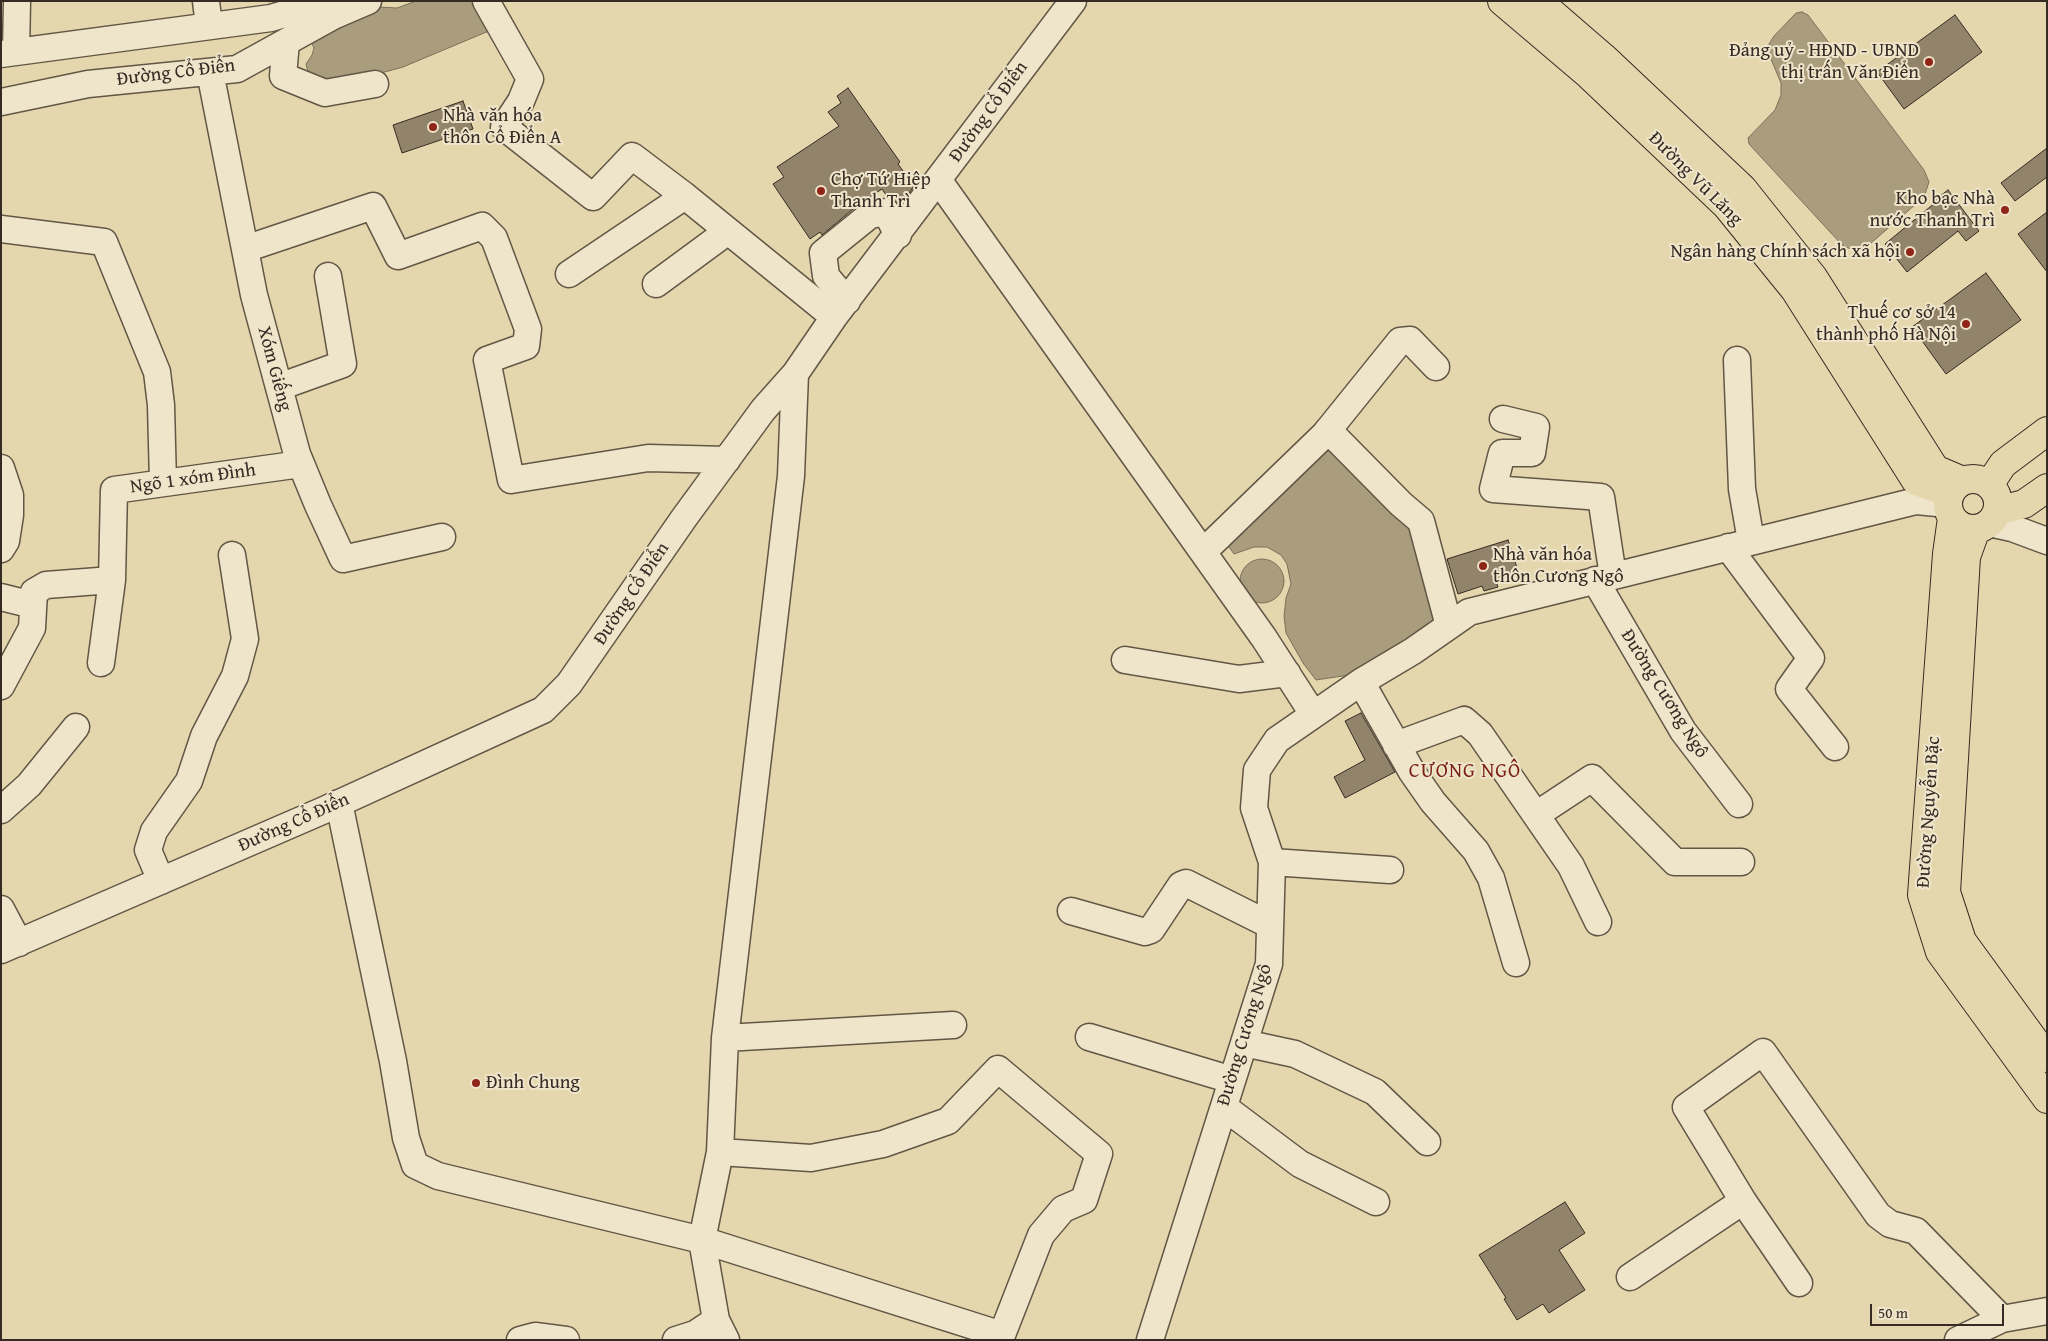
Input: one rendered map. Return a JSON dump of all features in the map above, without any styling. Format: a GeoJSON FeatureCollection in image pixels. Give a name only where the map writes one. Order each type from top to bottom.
{"type":"FeatureCollection","features":[{"type":"Feature","properties":{"kind":"main road","name":"Đường Vũ Lăng"},"geometry":{"type":"LineString","coordinates":[[1538,1],[1603,57],[1743,189],[1777,250]]}},
{"type":"Feature","properties":{"kind":"main road","name":"Đường Vũ Lăng"},"geometry":{"type":"LineString","coordinates":[[1504,2],[1588,74],[1777,250],[1813,277],[1935,468],[1953,499],[1958,524],[1967,528],[1988,512]]}},
{"type":"Feature","properties":{"kind":"main road","name":"Đường Nguyễn Bặc"},"geometry":{"type":"LineString","coordinates":[[2047,431],[2003,464],[1988,512],[1966,557],[1945,926],[1940,952],[2047,1099]]}},
{"type":"Feature","properties":{"kind":"main road"},"geometry":{"type":"LineString","coordinates":[[1953,499],[1972,479],[1981,481],[1988,512],[2024,504],[2047,488]]}},
{"type":"Feature","properties":{"kind":"main road","name":"Đường Nguyễn Bặc"},"geometry":{"type":"LineString","coordinates":[[1953,499],[1947,554],[1922,895],[1945,926],[1962,942],[2047,1058]]}},
{"type":"Feature","properties":{"kind":"street"},"geometry":{"type":"LineString","coordinates":[[16,1],[9,53],[208,14],[271,18],[332,6]]}},
{"type":"Feature","properties":{"kind":"street","name":"Đường Cổ Điển"},"geometry":{"type":"LineString","coordinates":[[1,102],[88,84],[237,69],[286,42],[332,6],[368,1]]}},
{"type":"Feature","properties":{"kind":"street"},"geometry":{"type":"LineString","coordinates":[[486,1],[530,79],[521,101],[504,127],[593,196],[632,156],[728,231],[841,309]]}},
{"type":"Feature","properties":{"kind":"street","name":"Đường Cổ Điển"},"geometry":{"type":"LineString","coordinates":[[10,946],[339,803],[543,710],[569,684],[684,518],[763,410],[795,374],[841,309],[1073,1]]}},
{"type":"Feature","properties":{"kind":"street"},"geometry":{"type":"LineString","coordinates":[[286,42],[282,76],[325,93],[375,84]]}},
{"type":"Feature","properties":{"kind":"street","name":"Xóm Giếng"},"geometry":{"type":"LineString","coordinates":[[210,72],[254,295],[279,387],[301,464],[343,559],[442,537]]}},
{"type":"Feature","properties":{"kind":"street"},"geometry":{"type":"LineString","coordinates":[[939,181],[1264,638],[1313,714]]}},
{"type":"Feature","properties":{"kind":"street"},"geometry":{"type":"LineString","coordinates":[[569,274],[685,196]]}},
{"type":"Feature","properties":{"kind":"street"},"geometry":{"type":"LineString","coordinates":[[245,249],[373,206],[398,256],[482,226],[494,238],[528,329],[526,346],[487,360],[511,480],[648,458],[727,460]]}},
{"type":"Feature","properties":{"kind":"street"},"geometry":{"type":"LineString","coordinates":[[841,309],[826,276],[824,253],[870,215],[886,212],[898,235]]}},
{"type":"Feature","properties":{"kind":"street"},"geometry":{"type":"LineString","coordinates":[[1,228],[104,242],[157,372],[161,405],[163,483]]}},
{"type":"Feature","properties":{"kind":"street"},"geometry":{"type":"LineString","coordinates":[[656,284],[728,231]]}},
{"type":"Feature","properties":{"kind":"street"},"geometry":{"type":"LineString","coordinates":[[279,387],[344,364],[328,276]]}},
{"type":"Feature","properties":{"kind":"street"},"geometry":{"type":"LineString","coordinates":[[1202,552],[1328,430],[1400,341],[1410,340],[1436,367]]}},
{"type":"Feature","properties":{"kind":"street"},"geometry":{"type":"LineString","coordinates":[[1737,360],[1742,488],[1740,544],[1811,658],[1789,690],[1835,747]]}},
{"type":"Feature","properties":{"kind":"street"},"geometry":{"type":"LineString","coordinates":[[676,1340],[695,1334],[721,1330],[702,1240],[720,1152],[725,1038],[791,476],[795,374]]}},
{"type":"Feature","properties":{"kind":"street","name":"Đường Cương Ngô"},"geometry":{"type":"LineString","coordinates":[[1503,419],[1536,427],[1532,453],[1502,453],[1493,489],[1601,496],[1604,578],[1682,731],[1739,804]]}},
{"type":"Feature","properties":{"kind":"street"},"geometry":{"type":"LineString","coordinates":[[1328,430],[1401,504],[1421,521],[1449,626]]}},
{"type":"Feature","properties":{"kind":"street","name":"Ngõ 1 xóm Đình"},"geometry":{"type":"LineString","coordinates":[[101,663],[112,580],[114,490],[301,464]]}},
{"type":"Feature","properties":{"kind":"street"},"geometry":{"type":"LineString","coordinates":[[1,468],[10,495],[10,515],[6,541],[1,549]]}},
{"type":"Feature","properties":{"kind":"street","name":"Đường Cương Ngô"},"geometry":{"type":"LineString","coordinates":[[1150,1340],[1269,964],[1272,862],[1254,808],[1257,770],[1277,740],[1361,682],[1413,651],[1468,612],[1916,501],[1953,499]]}},
{"type":"Feature","properties":{"kind":"street"},"geometry":{"type":"LineString","coordinates":[[1988,512],[2012,528],[2047,541]]}},
{"type":"Feature","properties":{"kind":"street"},"geometry":{"type":"LineString","coordinates":[[161,881],[148,850],[151,840],[154,832],[189,781],[204,736],[235,676],[244,639],[232,555]]}},
{"type":"Feature","properties":{"kind":"street"},"geometry":{"type":"LineString","coordinates":[[1,686],[32,628],[34,592],[46,585],[112,580]]}},
{"type":"Feature","properties":{"kind":"street"},"geometry":{"type":"LineString","coordinates":[[1,597],[33,605]]}},
{"type":"Feature","properties":{"kind":"street"},"geometry":{"type":"LineString","coordinates":[[1125,660],[1240,679],[1287,673]]}},
{"type":"Feature","properties":{"kind":"street"},"geometry":{"type":"LineString","coordinates":[[1361,682],[1412,772],[1433,802],[1476,850],[1490,878],[1516,963]]}},
{"type":"Feature","properties":{"kind":"street"},"geometry":{"type":"LineString","coordinates":[[1396,745],[1464,720],[1480,734],[1571,866],[1598,922]]}},
{"type":"Feature","properties":{"kind":"street"},"geometry":{"type":"LineString","coordinates":[[1,810],[29,785],[76,727]]}},
{"type":"Feature","properties":{"kind":"street"},"geometry":{"type":"LineString","coordinates":[[1536,815],[1592,778],[1675,862],[1740,862]]}},
{"type":"Feature","properties":{"kind":"street"},"geometry":{"type":"LineString","coordinates":[[339,803],[393,1061],[406,1138],[415,1165],[438,1176],[702,1240],[1001,1337],[1041,1235],[1063,1209],[1084,1200],[1099,1154],[998,1069],[948,1121],[883,1144],[810,1158],[720,1152]]}},
{"type":"Feature","properties":{"kind":"street"},"geometry":{"type":"LineString","coordinates":[[1272,862],[1390,870]]}},
{"type":"Feature","properties":{"kind":"street"},"geometry":{"type":"LineString","coordinates":[[1071,911],[1145,932],[1151,930],[1182,884],[1186,883],[1270,925]]}},
{"type":"Feature","properties":{"kind":"street"},"geometry":{"type":"LineString","coordinates":[[1,909],[10,946]]}},
{"type":"Feature","properties":{"kind":"street"},"geometry":{"type":"LineString","coordinates":[[725,1038],[953,1025]]}},
{"type":"Feature","properties":{"kind":"street"},"geometry":{"type":"LineString","coordinates":[[1089,1037],[1232,1080]]}},
{"type":"Feature","properties":{"kind":"street"},"geometry":{"type":"LineString","coordinates":[[1244,1043],[1295,1054],[1376,1092],[1427,1142]]}},
{"type":"Feature","properties":{"kind":"street"},"geometry":{"type":"LineString","coordinates":[[1799,1283],[1743,1201],[1686,1107],[1763,1052],[1878,1215],[1890,1224],[1916,1231],[2002,1319]]}},
{"type":"Feature","properties":{"kind":"street"},"geometry":{"type":"LineString","coordinates":[[1224,1107],[1300,1164],[1376,1202]]}},
{"type":"Feature","properties":{"kind":"street"},"geometry":{"type":"LineString","coordinates":[[1630,1277],[1743,1201]]}},
{"type":"Feature","properties":{"kind":"street"},"geometry":{"type":"LineString","coordinates":[[1958,1340],[2002,1319],[2047,1310]]}},
{"type":"Feature","properties":{"kind":"street"},"geometry":{"type":"LineString","coordinates":[[520,1340],[535,1336],[566,1340]]}},
{"type":"Feature","properties":{"kind":"shaded area"},"geometry":{"type":"Polygon","coordinates":[[[416,1],[483,1],[496,28],[403,67],[363,78],[316,78],[308,72],[306,64],[314,48],[311,41],[379,7],[397,8],[416,1]]]}},
{"type":"Feature","properties":{"kind":"shaded area"},"geometry":{"type":"Polygon","coordinates":[[[1802,12],[1808,15],[1924,170],[1929,182],[1924,197],[1870,244],[1856,251],[1843,246],[1749,144],[1748,138],[1775,110],[1781,95],[1781,83],[1768,52],[1769,44],[1796,13],[1802,12]]]}},
{"type":"Feature","properties":{"kind":"shaded area"},"geometry":{"type":"Polygon","coordinates":[[[1331,448],[1421,533],[1438,621],[1349,675],[1316,680],[1303,663],[1286,633],[1284,616],[1286,598],[1291,584],[1287,564],[1281,555],[1267,547],[1254,547],[1234,554],[1226,543],[1316,454],[1331,448]]]}},
{"type":"Feature","properties":{"kind":"shaded area"},"geometry":{"type":"Polygon","coordinates":[[[1262,559],[1274,563],[1280,569],[1284,581],[1280,593],[1274,599],[1262,603],[1250,599],[1244,593],[1240,581],[1244,569],[1250,563],[1262,559]]]}},
{"type":"Feature","properties":{"kind":"building","name":"Đảng uỷ - HĐND - UBND thị trấn Văn Điển"},"geometry":{"type":"Polygon","coordinates":[[[1955,15],[1982,52],[1904,109],[1877,72],[1955,15]]]}},
{"type":"Feature","properties":{"kind":"building"},"geometry":{"type":"Polygon","coordinates":[[[848,88],[900,162],[898,164],[914,186],[900,206],[893,199],[888,198],[882,189],[859,204],[822,235],[820,232],[810,239],[773,184],[784,177],[777,167],[839,126],[828,112],[841,103],[837,96],[848,88]]]}},
{"type":"Feature","properties":{"kind":"building","name":"Nhà văn hóa thôn Cổ Điển A"},"geometry":{"type":"Polygon","coordinates":[[[463,101],[473,129],[402,153],[393,125],[463,101]]]}},
{"type":"Feature","properties":{"kind":"building"},"geometry":{"type":"Polygon","coordinates":[[[2047,148],[2047,177],[2015,201],[2001,183],[2047,148]]]}},
{"type":"Feature","properties":{"kind":"building"},"geometry":{"type":"Polygon","coordinates":[[[1948,190],[1979,231],[1966,241],[1958,231],[1907,272],[1885,244],[1948,190]]]}},
{"type":"Feature","properties":{"kind":"building"},"geometry":{"type":"Polygon","coordinates":[[[2047,212],[2047,272],[2018,234],[2047,212]]]}},
{"type":"Feature","properties":{"kind":"building","name":"Thuế cơ sở 14 thành phố Hà Nội"},"geometry":{"type":"Polygon","coordinates":[[[1986,273],[2021,320],[1946,374],[1912,327],[1986,273]]]}},
{"type":"Feature","properties":{"kind":"building","name":"Nhà văn hóa thôn Cương Ngô"},"geometry":{"type":"Polygon","coordinates":[[[1508,540],[1519,574],[1496,581],[1498,587],[1484,591],[1482,586],[1458,594],[1447,559],[1508,540]]]}},
{"type":"Feature","properties":{"kind":"building"},"geometry":{"type":"Polygon","coordinates":[[[1361,713],[1395,772],[1345,798],[1334,777],[1365,760],[1345,721],[1361,713]]]}},
{"type":"Feature","properties":{"kind":"building"},"geometry":{"type":"Polygon","coordinates":[[[1565,1202],[1585,1233],[1559,1250],[1585,1290],[1549,1313],[1543,1304],[1517,1320],[1504,1299],[1506,1298],[1479,1255],[1565,1202]]]}},
{"type":"Feature","properties":{"kind":"place","name":"Đảng uỷ - HĐND - UBND thị trấn Văn Điển"},"geometry":{"type":"Point","coordinates":[1929,62]}},
{"type":"Feature","properties":{"kind":"place","name":"Nhà văn hóa thôn Cổ Điển A"},"geometry":{"type":"Point","coordinates":[433,127]}},
{"type":"Feature","properties":{"kind":"place","name":"Chợ Tứ Hiệp Thanh Trì"},"geometry":{"type":"Point","coordinates":[821,191]}},
{"type":"Feature","properties":{"kind":"place","name":"Kho bạc Nhà nước Thanh Trì"},"geometry":{"type":"Point","coordinates":[2005,210]}},
{"type":"Feature","properties":{"kind":"place","name":"Ngân hàng Chính sách xã hội"},"geometry":{"type":"Point","coordinates":[1910,252]}},
{"type":"Feature","properties":{"kind":"place","name":"Thuế cơ sở 14 thành phố Hà Nội"},"geometry":{"type":"Point","coordinates":[1966,324]}},
{"type":"Feature","properties":{"kind":"place","name":"Nhà văn hóa thôn Cương Ngô"},"geometry":{"type":"Point","coordinates":[1483,566]}},
{"type":"Feature","properties":{"kind":"place","name":"Đình Chung"},"geometry":{"type":"Point","coordinates":[476,1083]}},
{"type":"Feature","properties":{"kind":"district","name":"CƯƠNG NGÔ"},"geometry":{"type":"Point","coordinates":[1465,772]}}]}
